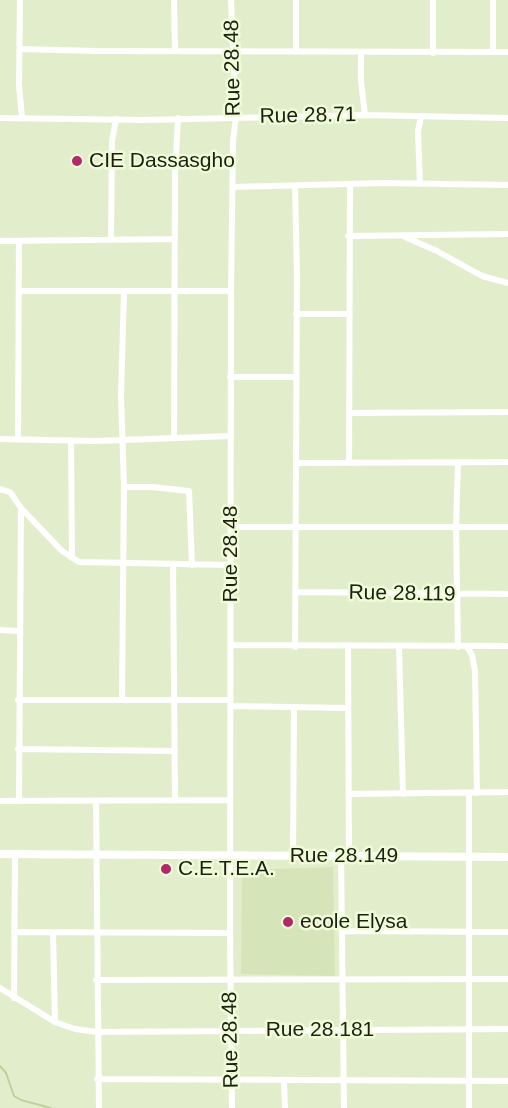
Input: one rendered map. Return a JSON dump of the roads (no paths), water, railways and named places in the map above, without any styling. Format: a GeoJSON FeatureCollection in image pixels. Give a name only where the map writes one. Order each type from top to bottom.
{"type":"FeatureCollection","features":[{"type":"Feature","properties":{"kind":"street"},"geometry":{"type":"LineString","coordinates":[[20,0],[19,85],[22,118]]}},
{"type":"Feature","properties":{"kind":"street"},"geometry":{"type":"LineString","coordinates":[[174,0],[175,51]]}},
{"type":"Feature","properties":{"kind":"street","name":"Rue 28.48"},"geometry":{"type":"LineString","coordinates":[[231,0],[236,117],[232,141],[230,377],[232,1108]]}},
{"type":"Feature","properties":{"kind":"street"},"geometry":{"type":"LineString","coordinates":[[296,0],[296,52]]}},
{"type":"Feature","properties":{"kind":"street"},"geometry":{"type":"LineString","coordinates":[[433,0],[433,53]]}},
{"type":"Feature","properties":{"kind":"street"},"geometry":{"type":"LineString","coordinates":[[492,0],[493,52]]}},
{"type":"Feature","properties":{"kind":"street"},"geometry":{"type":"LineString","coordinates":[[20,49],[508,52]]}},
{"type":"Feature","properties":{"kind":"street"},"geometry":{"type":"LineString","coordinates":[[361,52],[361,81],[365,115]]}},
{"type":"Feature","properties":{"kind":"street","name":"Rue 28.71"},"geometry":{"type":"LineString","coordinates":[[0,118],[116,119],[365,115],[508,118]]}},
{"type":"Feature","properties":{"kind":"street"},"geometry":{"type":"LineString","coordinates":[[420,184],[418,131],[421,117]]}},
{"type":"Feature","properties":{"kind":"street"},"geometry":{"type":"LineString","coordinates":[[174,438],[174,175],[178,118]]}},
{"type":"Feature","properties":{"kind":"street"},"geometry":{"type":"LineString","coordinates":[[111,240],[112,141],[116,119]]}},
{"type":"Feature","properties":{"kind":"street"},"geometry":{"type":"LineString","coordinates":[[349,462],[348,236],[350,184]]}},
{"type":"Feature","properties":{"kind":"street"},"geometry":{"type":"LineString","coordinates":[[233,186],[508,185]]}},
{"type":"Feature","properties":{"kind":"street"},"geometry":{"type":"LineString","coordinates":[[295,186],[295,647]]}},
{"type":"Feature","properties":{"kind":"street"},"geometry":{"type":"LineString","coordinates":[[348,236],[508,234]]}},
{"type":"Feature","properties":{"kind":"street"},"geometry":{"type":"LineString","coordinates":[[404,237],[437,251],[482,276],[508,283]]}},
{"type":"Feature","properties":{"kind":"street"},"geometry":{"type":"LineString","coordinates":[[0,242],[175,239]]}},
{"type":"Feature","properties":{"kind":"street"},"geometry":{"type":"LineString","coordinates":[[18,439],[19,241]]}},
{"type":"Feature","properties":{"kind":"street"},"geometry":{"type":"LineString","coordinates":[[19,291],[231,291]]}},
{"type":"Feature","properties":{"kind":"street"},"geometry":{"type":"LineString","coordinates":[[122,700],[124,487],[121,439],[124,291]]}},
{"type":"Feature","properties":{"kind":"street"},"geometry":{"type":"LineString","coordinates":[[296,314],[348,314]]}},
{"type":"Feature","properties":{"kind":"street"},"geometry":{"type":"LineString","coordinates":[[230,377],[295,377]]}},
{"type":"Feature","properties":{"kind":"street"},"geometry":{"type":"LineString","coordinates":[[349,413],[508,412]]}},
{"type":"Feature","properties":{"kind":"street"},"geometry":{"type":"LineString","coordinates":[[0,439],[71,441],[231,436]]}},
{"type":"Feature","properties":{"kind":"street"},"geometry":{"type":"LineString","coordinates":[[71,441],[72,558]]}},
{"type":"Feature","properties":{"kind":"street"},"geometry":{"type":"LineString","coordinates":[[458,462],[456,527],[458,647]]}},
{"type":"Feature","properties":{"kind":"street"},"geometry":{"type":"LineString","coordinates":[[296,463],[508,462]]}},
{"type":"Feature","properties":{"kind":"street"},"geometry":{"type":"LineString","coordinates":[[124,487],[189,490],[192,565]]}},
{"type":"Feature","properties":{"kind":"street"},"geometry":{"type":"LineString","coordinates":[[0,489],[10,492],[46,536],[79,562],[230,566]]}},
{"type":"Feature","properties":{"kind":"street"},"geometry":{"type":"LineString","coordinates":[[19,801],[18,631],[21,508]]}},
{"type":"Feature","properties":{"kind":"street"},"geometry":{"type":"LineString","coordinates":[[231,527],[508,526]]}},
{"type":"Feature","properties":{"kind":"street"},"geometry":{"type":"LineString","coordinates":[[173,565],[175,800]]}},
{"type":"Feature","properties":{"kind":"street","name":"Rue 28.119"},"geometry":{"type":"LineString","coordinates":[[296,592],[508,594]]}},
{"type":"Feature","properties":{"kind":"street"},"geometry":{"type":"LineString","coordinates":[[0,630],[18,631]]}},
{"type":"Feature","properties":{"kind":"street"},"geometry":{"type":"LineString","coordinates":[[231,645],[508,646]]}},
{"type":"Feature","properties":{"kind":"street"},"geometry":{"type":"LineString","coordinates":[[399,646],[403,794]]}},
{"type":"Feature","properties":{"kind":"street"},"geometry":{"type":"LineString","coordinates":[[344,1108],[343,931],[349,794],[348,647]]}},
{"type":"Feature","properties":{"kind":"street"},"geometry":{"type":"LineString","coordinates":[[467,647],[472,655],[475,671],[477,793]]}},
{"type":"Feature","properties":{"kind":"street"},"geometry":{"type":"LineString","coordinates":[[18,700],[175,700],[347,708]]}},
{"type":"Feature","properties":{"kind":"street"},"geometry":{"type":"LineString","coordinates":[[293,855],[294,707]]}},
{"type":"Feature","properties":{"kind":"street"},"geometry":{"type":"LineString","coordinates":[[18,749],[175,752]]}},
{"type":"Feature","properties":{"kind":"street"},"geometry":{"type":"LineString","coordinates":[[349,794],[508,792]]}},
{"type":"Feature","properties":{"kind":"street"},"geometry":{"type":"LineString","coordinates":[[469,793],[469,1108]]}},
{"type":"Feature","properties":{"kind":"street"},"geometry":{"type":"LineString","coordinates":[[0,801],[230,800]]}},
{"type":"Feature","properties":{"kind":"street"},"geometry":{"type":"LineString","coordinates":[[96,802],[99,1108]]}},
{"type":"Feature","properties":{"kind":"street","name":"Rue 28.149"},"geometry":{"type":"LineString","coordinates":[[0,854],[508,857]]}},
{"type":"Feature","properties":{"kind":"street"},"geometry":{"type":"LineString","coordinates":[[14,998],[15,855]]}},
{"type":"Feature","properties":{"kind":"street"},"geometry":{"type":"LineString","coordinates":[[343,931],[508,932]]}},
{"type":"Feature","properties":{"kind":"street"},"geometry":{"type":"LineString","coordinates":[[14,932],[230,933]]}},
{"type":"Feature","properties":{"kind":"street"},"geometry":{"type":"LineString","coordinates":[[53,933],[54,1022]]}},
{"type":"Feature","properties":{"kind":"street"},"geometry":{"type":"LineString","coordinates":[[96,980],[508,979]]}},
{"type":"Feature","properties":{"kind":"street","name":"Rue 28.181"},"geometry":{"type":"LineString","coordinates":[[0,988],[54,1022],[75,1029],[97,1032],[508,1029]]}},
{"type":"Feature","properties":{"kind":"street"},"geometry":{"type":"LineString","coordinates":[[98,1079],[508,1081]]}},
{"type":"Feature","properties":{"kind":"street"},"geometry":{"type":"LineString","coordinates":[[284,1081],[285,1108]]}},
{"type":"Feature","properties":{"kind":"waterway"},"geometry":{"type":"LineString","coordinates":[[0,1066],[6,1073],[14,1096],[51,1108]]}},
{"type":"Feature","properties":{"kind":"place","name":"CIE Dassasgho"},"geometry":{"type":"Point","coordinates":[77,161]}},
{"type":"Feature","properties":{"kind":"place","name":"C.E.T.E.A."},"geometry":{"type":"Point","coordinates":[166,869]}},
{"type":"Feature","properties":{"kind":"place","name":"ecole Elysa"},"geometry":{"type":"Point","coordinates":[288,922]}}]}
